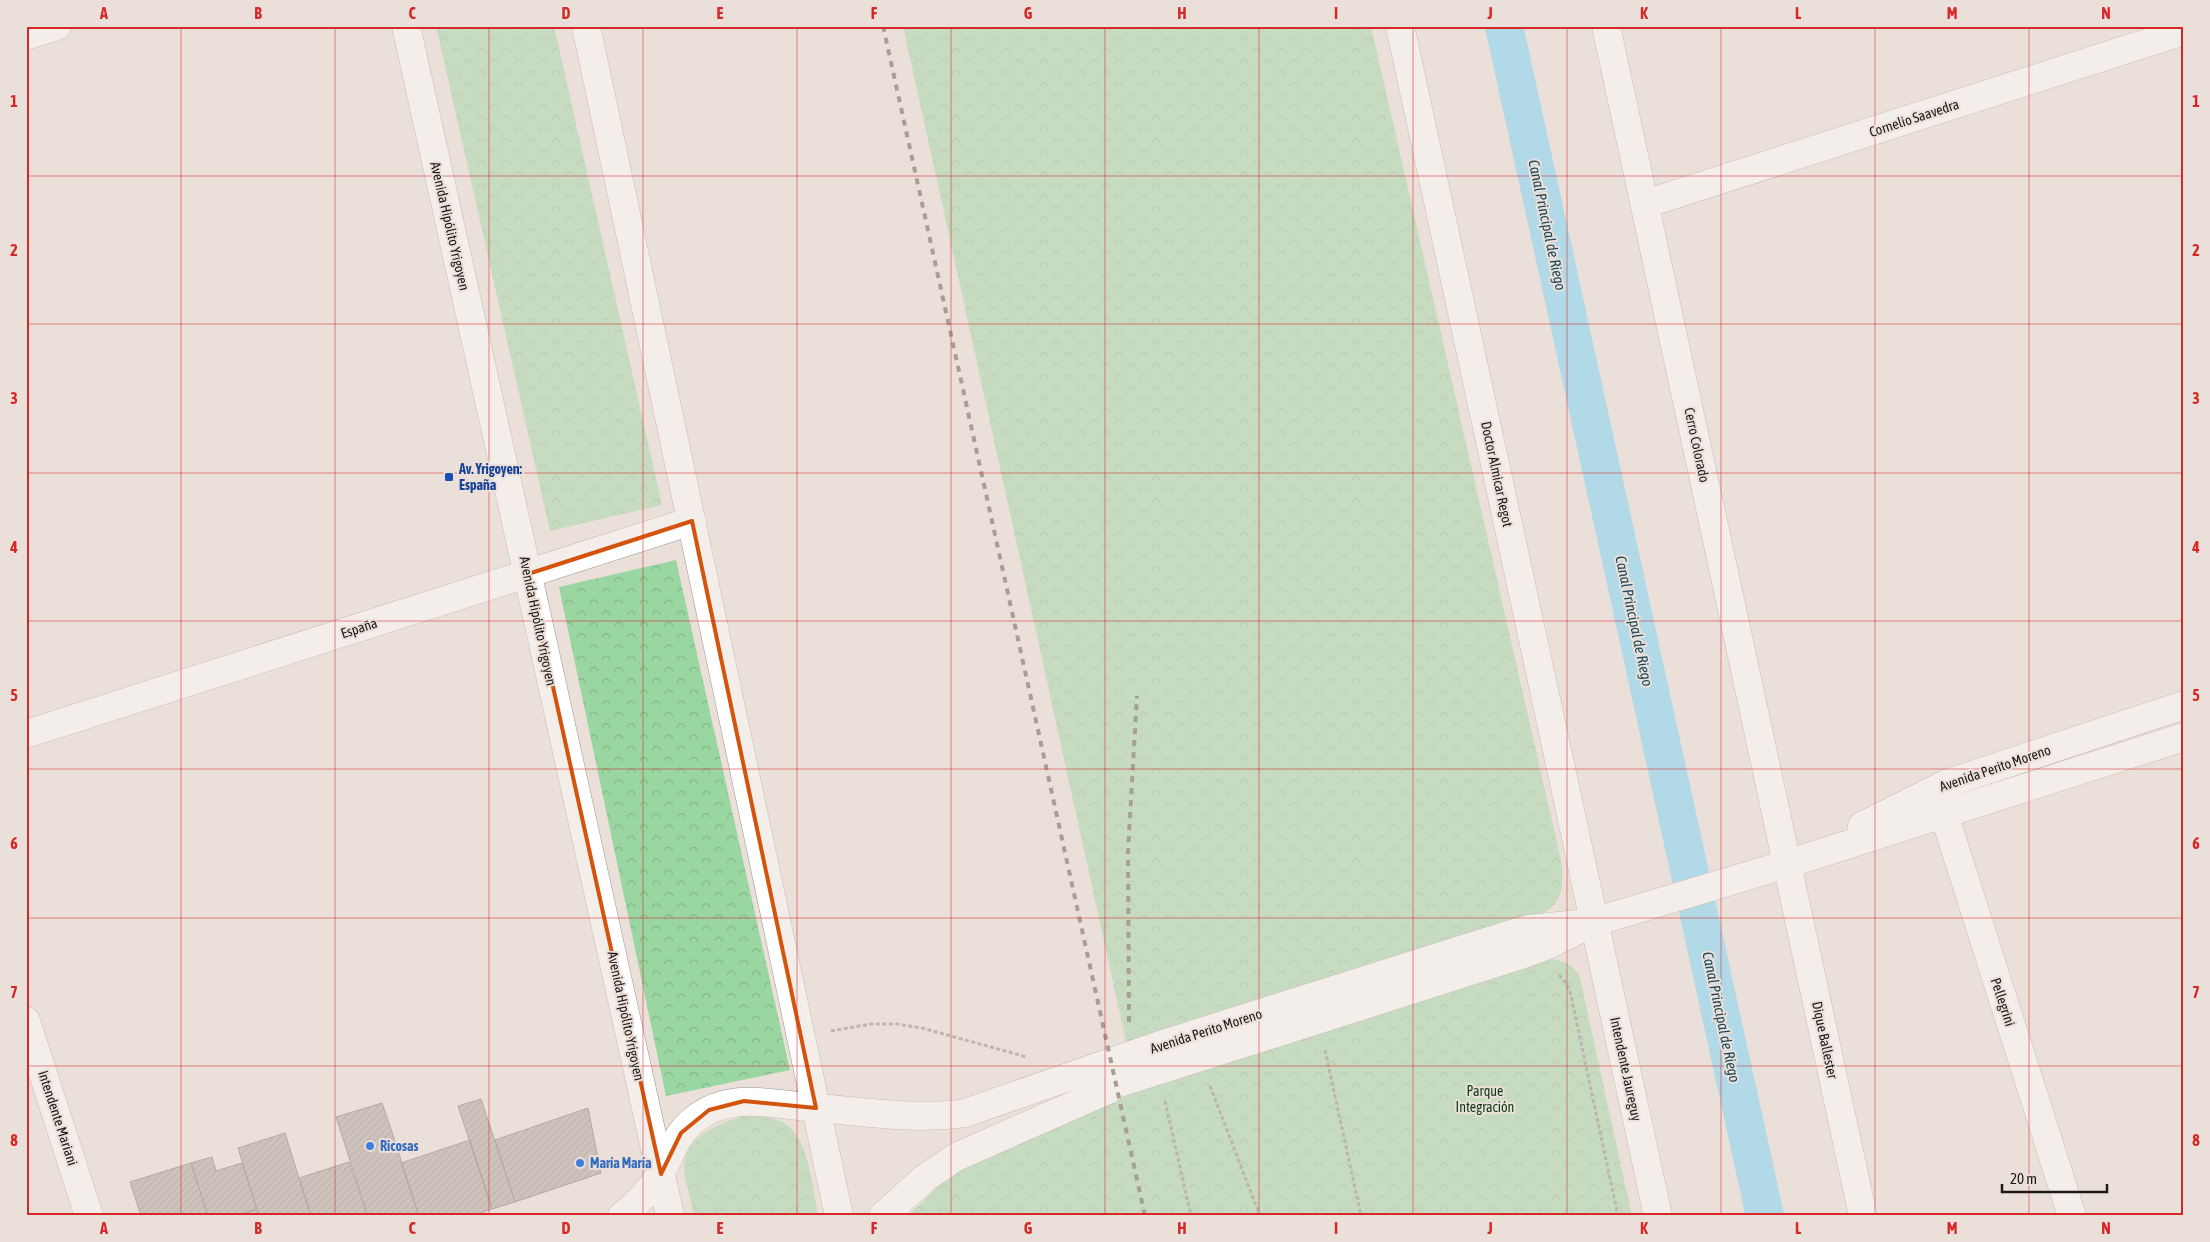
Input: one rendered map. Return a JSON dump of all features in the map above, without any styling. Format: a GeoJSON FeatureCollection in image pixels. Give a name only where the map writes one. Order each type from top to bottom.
{"type":"FeatureCollection","features":[{"type":"Feature","properties":{"kind":"street"},"geometry":{"type":"LineString","coordinates":[[26,36],[57,26]]}},
{"type":"Feature","properties":{"kind":"street","name":"Avenida Hipólito Yrigoyen"},"geometry":{"type":"LineString","coordinates":[[406,26],[670,1216]]}},
{"type":"Feature","properties":{"kind":"street"},"geometry":{"type":"LineString","coordinates":[[586,26],[839,1216]]}},
{"type":"Feature","properties":{"kind":"street","name":"Doctor Almicar Regot"},"geometry":{"type":"LineString","coordinates":[[1400,26],[1594,922]]}},
{"type":"Feature","properties":{"kind":"street","name":"Cerro Colorado"},"geometry":{"type":"LineString","coordinates":[[1606,26],[1787,864]]}},
{"type":"Feature","properties":{"kind":"street","name":"Cornelio Saavedra"},"geometry":{"type":"LineString","coordinates":[[1645,204],[2184,31]]}},
{"type":"Feature","properties":{"kind":"street","name":"España"},"geometry":{"type":"LineString","coordinates":[[26,734],[692,521]]}},
{"type":"Feature","properties":{"kind":"street","name":"Avenida Perito Moreno"},"geometry":{"type":"LineString","coordinates":[[1939,801],[1963,777],[2184,705]]}},
{"type":"Feature","properties":{"kind":"street","name":"Avenida Perito Moreno"},"geometry":{"type":"LineString","coordinates":[[622,1216],[647,1194],[661,1174],[671,1148],[681,1132],[709,1110],[726,1104],[744,1101],[764,1101],[816,1108],[937,1116],[965,1113],[1163,1044],[1514,933],[1543,927],[1594,922],[1787,864],[1939,801],[2184,737]]}},
{"type":"Feature","properties":{"kind":"street","name":"Pellegrini"},"geometry":{"type":"LineString","coordinates":[[1939,801],[2072,1216]]}},
{"type":"Feature","properties":{"kind":"street","name":"Dique Ballester"},"geometry":{"type":"LineString","coordinates":[[1787,864],[1863,1216]]}},
{"type":"Feature","properties":{"kind":"street","name":"Avenida Perito Moreno"},"geometry":{"type":"LineString","coordinates":[[883,1216],[925,1178],[956,1157],[1108,1090],[1116,1084],[1518,956],[1548,945],[1594,922]]}},
{"type":"Feature","properties":{"kind":"street","name":"Intendente Jaureguy"},"geometry":{"type":"LineString","coordinates":[[1594,922],[1658,1216]]}},
{"type":"Feature","properties":{"kind":"street","name":"Intendente Mariani"},"geometry":{"type":"LineString","coordinates":[[26,1021],[89,1216]]}},
{"type":"Feature","properties":{"kind":"path"},"geometry":{"type":"LineString","coordinates":[[1556,973],[1566,983],[1570,991],[1618,1216]]}},
{"type":"Feature","properties":{"kind":"path"},"geometry":{"type":"LineString","coordinates":[[801,1036],[872,1024],[897,1024],[922,1028],[1035,1059]]}},
{"type":"Feature","properties":{"kind":"path"},"geometry":{"type":"LineString","coordinates":[[1324,1047],[1361,1216]]}},
{"type":"Feature","properties":{"kind":"path"},"geometry":{"type":"LineString","coordinates":[[1210,1086],[1260,1216]]}},
{"type":"Feature","properties":{"kind":"path"},"geometry":{"type":"LineString","coordinates":[[1165,1100],[1191,1216]]}},
{"type":"Feature","properties":{"kind":"highlighted area"},"geometry":{"type":"Polygon","coordinates":[[[692,521],[816,1108],[744,1101],[709,1110],[681,1133],[661,1174],[528,574],[692,521]]]}},
{"type":"Feature","properties":{"kind":"green space"},"geometry":{"type":"Polygon","coordinates":[[[436,26],[554,26],[662,505],[550,531],[436,26]]]}},
{"type":"Feature","properties":{"kind":"green space"},"geometry":{"type":"Polygon","coordinates":[[[903,26],[1371,26],[1562,865],[1562,888],[1557,900],[1548,910],[1540,915],[1127,1046],[903,26]]]}},
{"type":"Feature","properties":{"kind":"green space"},"geometry":{"type":"Polygon","coordinates":[[[676,560],[790,1070],[666,1096],[559,587],[676,560]]]}},
{"type":"Feature","properties":{"kind":"green space","name":"Parque Integración"},"geometry":{"type":"Polygon","coordinates":[[[1551,959],[1569,964],[1580,978],[1632,1216],[908,1216],[945,1180],[973,1164],[1137,1091],[1542,960],[1551,959]]]}},
{"type":"Feature","properties":{"kind":"green space"},"geometry":{"type":"Polygon","coordinates":[[[745,1116],[780,1121],[790,1127],[796,1134],[806,1156],[818,1216],[694,1216],[684,1170],[685,1158],[689,1149],[696,1140],[714,1127],[745,1116]]]}},
{"type":"Feature","properties":{"kind":"building"},"geometry":{"type":"Polygon","coordinates":[[[481,1099],[515,1202],[492,1209],[458,1106],[481,1099]]]}},
{"type":"Feature","properties":{"kind":"building","name":"Ricosas"},"geometry":{"type":"Polygon","coordinates":[[[382,1103],[419,1216],[368,1216],[336,1117],[382,1103]]]}},
{"type":"Feature","properties":{"kind":"building"},"geometry":{"type":"Polygon","coordinates":[[[588,1108],[601,1173],[515,1202],[495,1140],[588,1108]]]}},
{"type":"Feature","properties":{"kind":"building"},"geometry":{"type":"Polygon","coordinates":[[[285,1133],[311,1216],[259,1216],[238,1148],[285,1133]]]}},
{"type":"Feature","properties":{"kind":"building"},"geometry":{"type":"Polygon","coordinates":[[[470,1140],[492,1209],[471,1216],[419,1216],[401,1163],[470,1140]]]}},
{"type":"Feature","properties":{"kind":"building"},"geometry":{"type":"Polygon","coordinates":[[[212,1157],[216,1171],[242,1163],[257,1209],[235,1216],[208,1216],[191,1163],[212,1157]]]}},
{"type":"Feature","properties":{"kind":"building"},"geometry":{"type":"Polygon","coordinates":[[[349,1162],[367,1216],[311,1216],[299,1178],[349,1162]]]}},
{"type":"Feature","properties":{"kind":"building"},"geometry":{"type":"Polygon","coordinates":[[[191,1163],[208,1216],[141,1216],[130,1182],[191,1163]]]}},
{"type":"Feature","properties":{"kind":"building"},"geometry":{"type":"Polygon","coordinates":[[[257,1209],[259,1216],[235,1216],[257,1209]]]}},
{"type":"Feature","properties":{"kind":"waterway","name":"Canal Principal de Riego"},"geometry":{"type":"LineString","coordinates":[[1504,26],[1765,1216]]}},
{"type":"Feature","properties":{"kind":"railway"},"geometry":{"type":"LineString","coordinates":[[883,26],[1145,1216]]}},
{"type":"Feature","properties":{"kind":"railway"},"geometry":{"type":"LineString","coordinates":[[1129,1022],[1128,851],[1137,696]]}},
{"type":"Feature","properties":{"kind":"place","name":"Av. Yrigoyen: España"},"geometry":{"type":"Point","coordinates":[449,477]}},
{"type":"Feature","properties":{"kind":"place","name":"Ricosas"},"geometry":{"type":"Point","coordinates":[370,1146]}},
{"type":"Feature","properties":{"kind":"place","name":"María María"},"geometry":{"type":"Point","coordinates":[580,1163]}}]}
